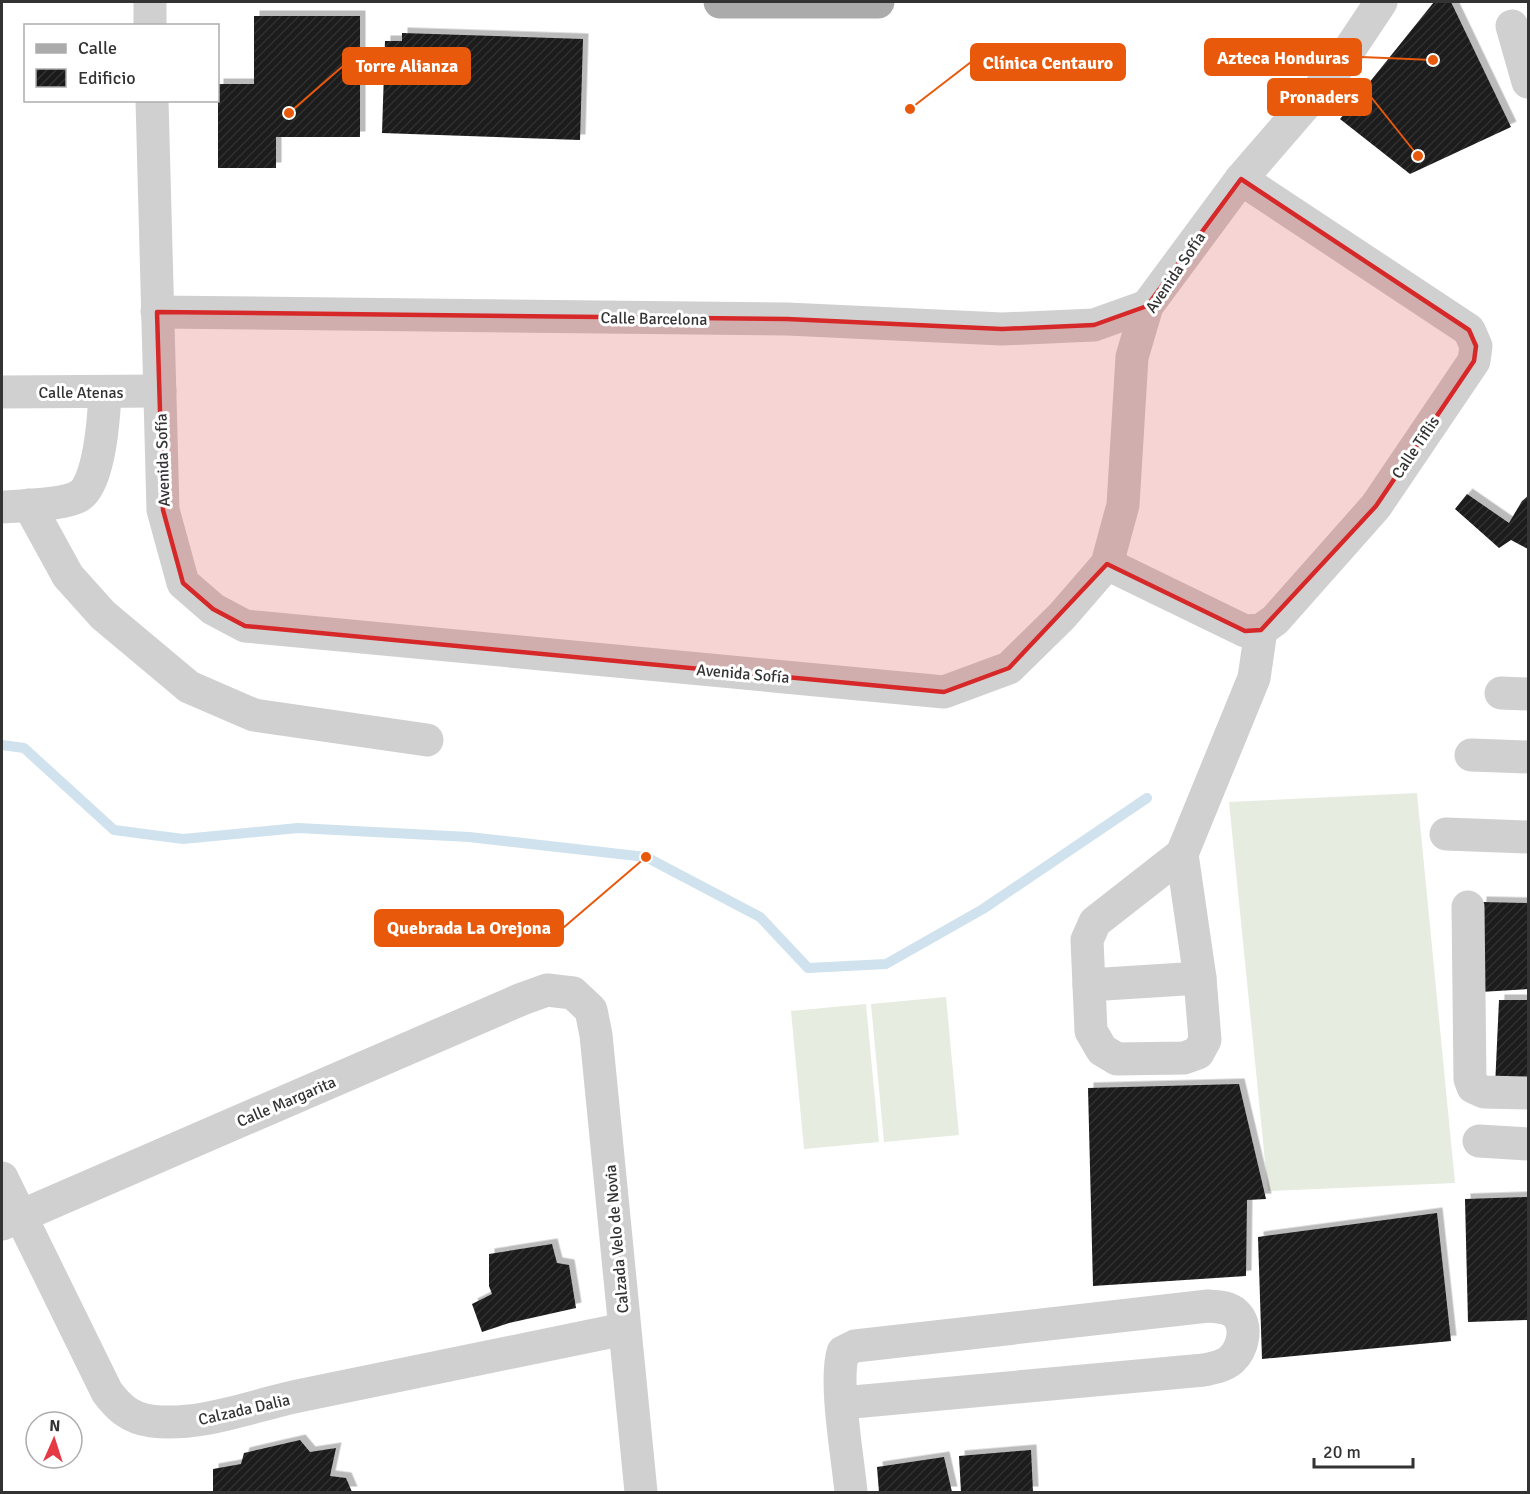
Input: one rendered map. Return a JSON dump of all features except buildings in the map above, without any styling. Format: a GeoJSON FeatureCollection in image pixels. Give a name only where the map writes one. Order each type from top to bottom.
{"type":"FeatureCollection","features":[{"type":"Feature","properties":{"kind":"main road"},"geometry":{"type":"LineString","coordinates":[[720,2],[878,2]]}},
{"type":"Feature","properties":{"kind":"street"},"geometry":{"type":"LineString","coordinates":[[150,2],[150,24]]}},
{"type":"Feature","properties":{"kind":"street","name":"Avenida Sofía"},"geometry":{"type":"LineString","coordinates":[[152,102],[163,510],[183,583],[213,609],[245,626],[944,692],[1009,668],[1062,616],[1107,564],[1123,505],[1132,357],[1147,306],[1241,179],[1337,68],[1381,2]]}},
{"type":"Feature","properties":{"kind":"street"},"geometry":{"type":"LineString","coordinates":[[1512,26],[1528,82]]}},
{"type":"Feature","properties":{"kind":"street","name":"Calle Tiflis"},"geometry":{"type":"LineString","coordinates":[[1241,179],[1469,330],[1476,346],[1474,361],[1376,506],[1275,620],[1261,630]]}},
{"type":"Feature","properties":{"kind":"street","name":"Calle Barcelona"},"geometry":{"type":"LineString","coordinates":[[158,312],[787,319],[1002,329],[1094,325],[1147,306]]}},
{"type":"Feature","properties":{"kind":"street","name":"Calle Atenas"},"geometry":{"type":"LineString","coordinates":[[2,392],[160,391]]}},
{"type":"Feature","properties":{"kind":"street"},"geometry":{"type":"LineString","coordinates":[[15,506],[69,501],[80,496],[89,486],[103,433],[105,392]]}},
{"type":"Feature","properties":{"kind":"street"},"geometry":{"type":"LineString","coordinates":[[15,506],[68,576],[103,615],[189,687],[254,715],[427,740]]}},
{"type":"Feature","properties":{"kind":"street"},"geometry":{"type":"LineString","coordinates":[[1107,564],[1245,631],[1261,630],[1254,678],[1182,854],[1095,922],[1087,940],[1091,1031],[1102,1050],[1117,1059],[1184,1058],[1198,1053],[1205,1040],[1200,978],[1182,854]]}},
{"type":"Feature","properties":{"kind":"street"},"geometry":{"type":"LineString","coordinates":[[1471,755],[1528,757]]}},
{"type":"Feature","properties":{"kind":"street"},"geometry":{"type":"LineString","coordinates":[[1446,834],[1528,837]]}},
{"type":"Feature","properties":{"kind":"street"},"geometry":{"type":"LineString","coordinates":[[1468,907],[1470,1080],[1473,1087],[1484,1092],[1528,1093]]}},
{"type":"Feature","properties":{"kind":"street"},"geometry":{"type":"LineString","coordinates":[[1089,985],[1200,978]]}},
{"type":"Feature","properties":{"kind":"street","name":"Calle Margarita"},"geometry":{"type":"LineString","coordinates":[[10,1219],[522,999],[547,990],[573,993]]}},
{"type":"Feature","properties":{"kind":"street","name":"Calzada Velo de Novia"},"geometry":{"type":"LineString","coordinates":[[573,993],[591,1010],[596,1035],[641,1492]]}},
{"type":"Feature","properties":{"kind":"street"},"geometry":{"type":"LineString","coordinates":[[1479,1141],[1528,1144]]}},
{"type":"Feature","properties":{"kind":"street","name":"Calzada Dalia"},"geometry":{"type":"LineString","coordinates":[[2,1178],[10,1219],[107,1392],[130,1416],[151,1421],[194,1421],[296,1397],[624,1329]]}},
{"type":"Feature","properties":{"kind":"street"},"geometry":{"type":"LineString","coordinates":[[842,1403],[1204,1370],[1229,1362],[1238,1352],[1242,1343],[1241,1322],[1236,1313],[1223,1307],[1208,1306],[855,1346],[843,1352],[840,1363],[842,1403],[851,1492]]}},
{"type":"Feature","properties":{"kind":"highlighted area"},"geometry":{"type":"Polygon","coordinates":[[[1241,179],[1469,330],[1476,346],[1474,361],[1376,506],[1261,630],[1245,631],[1107,564],[1009,668],[944,692],[245,626],[213,609],[183,583],[163,510],[157,312],[787,319],[1002,329],[1094,325],[1147,306],[1241,179]]]}},
{"type":"Feature","properties":{"kind":"shaded area"},"geometry":{"type":"Polygon","coordinates":[[[1417,793],[1455,1183],[1268,1191],[1229,802],[1417,793]]]}},
{"type":"Feature","properties":{"kind":"shaded area"},"geometry":{"type":"Polygon","coordinates":[[[946,997],[959,1135],[884,1142],[871,1004],[946,997]]]}},
{"type":"Feature","properties":{"kind":"shaded area"},"geometry":{"type":"Polygon","coordinates":[[[866,1004],[879,1142],[804,1149],[791,1011],[866,1004]]]}},
{"type":"Feature","properties":{"kind":"waterway"},"geometry":{"type":"LineString","coordinates":[[2,745],[24,748],[114,830],[183,839],[298,828],[469,837],[646,857],[760,917],[808,968],[886,964],[983,909],[1147,798]]}},
{"type":"Feature","properties":{"kind":"place","name":"Azteca Honduras"},"geometry":{"type":"Point","coordinates":[1433,60]}},
{"type":"Feature","properties":{"kind":"place","name":"Clínica Centauro"},"geometry":{"type":"Point","coordinates":[910,109]}},
{"type":"Feature","properties":{"kind":"place","name":"Torre Alianza"},"geometry":{"type":"Point","coordinates":[289,113]}},
{"type":"Feature","properties":{"kind":"place","name":"Pronaders"},"geometry":{"type":"Point","coordinates":[1418,156]}},
{"type":"Feature","properties":{"kind":"place","name":"Quebrada La Orejona"},"geometry":{"type":"Point","coordinates":[646,857]}}]}
